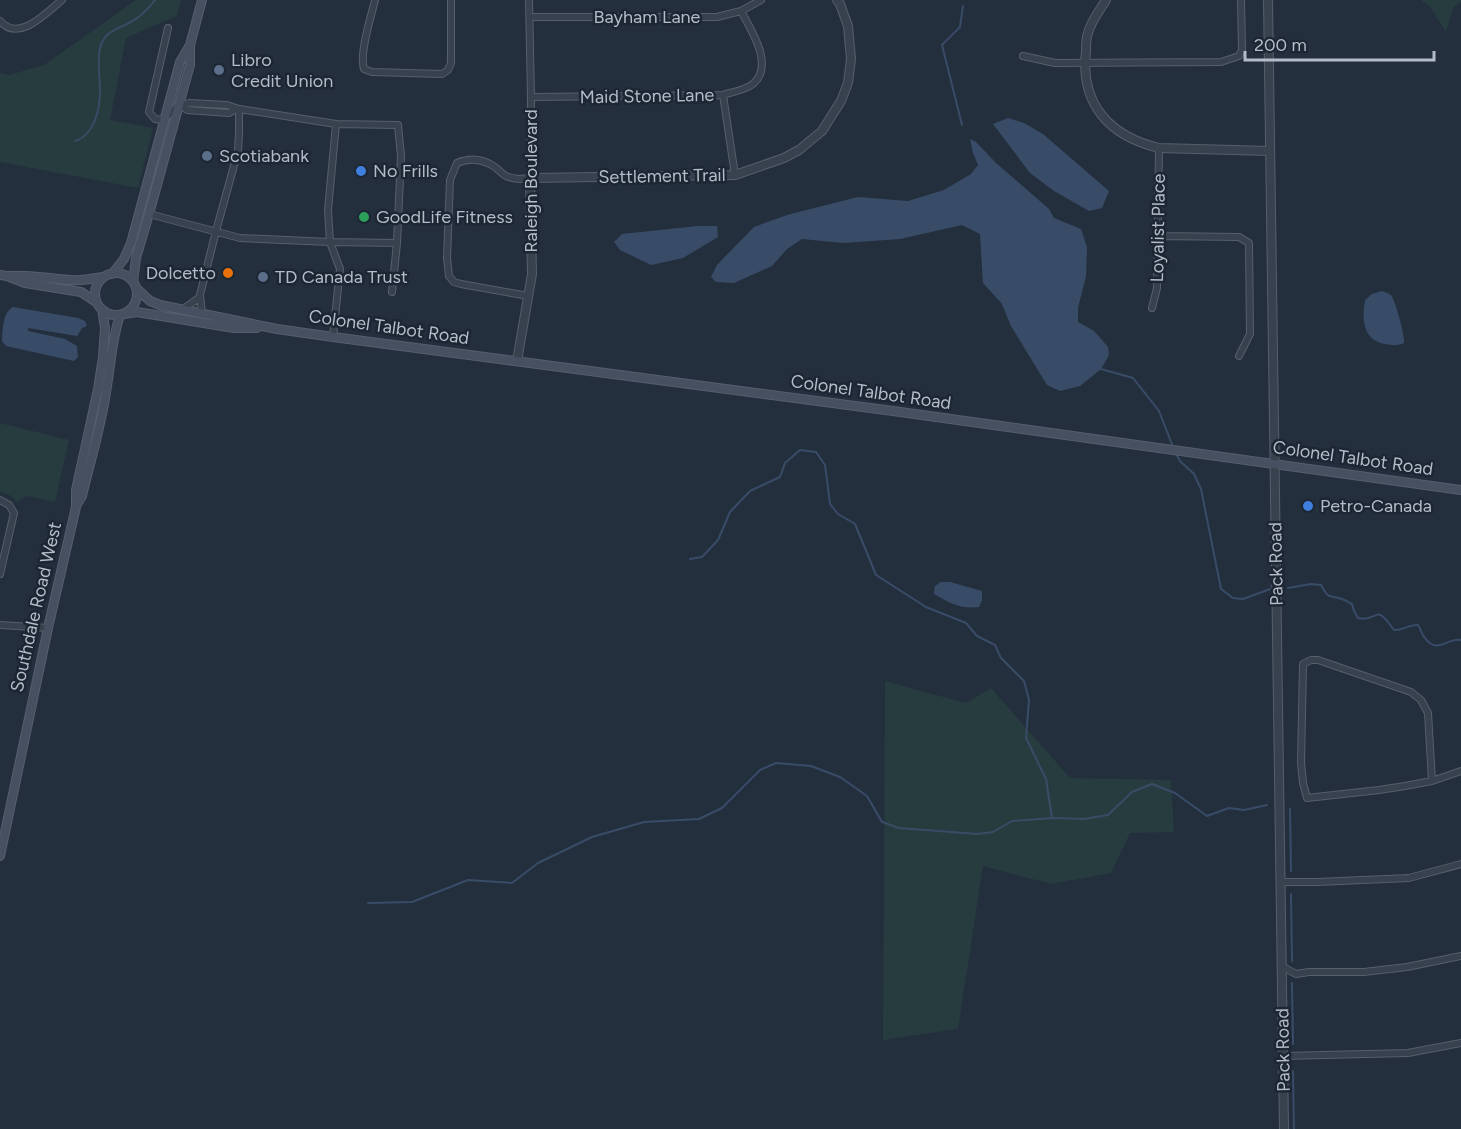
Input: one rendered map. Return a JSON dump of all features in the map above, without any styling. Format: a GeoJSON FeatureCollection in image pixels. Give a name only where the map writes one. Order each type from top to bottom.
{"type":"FeatureCollection","features":[{"type":"Feature","properties":{"kind":"main road"},"geometry":{"type":"LineString","coordinates":[[3,275],[25,283],[81,292],[106,313],[113,315],[122,314],[132,307],[137,294],[136,258],[180,106],[190,65],[190,45],[202,0]]}},
{"type":"Feature","properties":{"kind":"main road"},"geometry":{"type":"LineString","coordinates":[[99,306],[95,295],[99,282],[124,259],[131,243],[180,62],[190,45]]}},
{"type":"Feature","properties":{"kind":"main road"},"geometry":{"type":"LineString","coordinates":[[3,275],[23,274],[79,280],[122,274],[135,285]]}},
{"type":"Feature","properties":{"kind":"main road","name":"Colonel Talbot Road"},"geometry":{"type":"LineString","coordinates":[[135,285],[150,301],[160,305],[333,337],[1461,490]]}},
{"type":"Feature","properties":{"kind":"main road","name":"Southdale Road West"},"geometry":{"type":"LineString","coordinates":[[0,856],[76,507],[76,490],[92,423],[103,357],[105,328],[99,306]]}},
{"type":"Feature","properties":{"kind":"main road","name":"Colonel Talbot Road"},"geometry":{"type":"LineString","coordinates":[[122,314],[137,312],[153,314],[234,328],[277,328]]}},
{"type":"Feature","properties":{"kind":"main road","name":"Southdale Road West"},"geometry":{"type":"LineString","coordinates":[[76,507],[82,496],[100,422],[112,344],[122,314]]}},
{"type":"Feature","properties":{"kind":"street"},"geometry":{"type":"LineString","coordinates":[[0,21],[12,29],[20,30],[62,0]]}},
{"type":"Feature","properties":{"kind":"street"},"geometry":{"type":"LineString","coordinates":[[375,0],[364,49],[362,62],[364,69],[372,72],[442,74],[448,70],[451,63],[451,0]]}},
{"type":"Feature","properties":{"kind":"street","name":"Raleigh Boulevard"},"geometry":{"type":"LineString","coordinates":[[517,361],[532,274],[529,0]]}},
{"type":"Feature","properties":{"kind":"street","name":"Bayham Lane"},"geometry":{"type":"LineString","coordinates":[[530,17],[717,17],[741,11],[761,0]]}},
{"type":"Feature","properties":{"kind":"street","name":"Settlement Trail"},"geometry":{"type":"LineString","coordinates":[[530,178],[735,175],[784,158],[799,150],[822,131],[841,101],[848,83],[851,59],[848,26],[837,0]]}},
{"type":"Feature","properties":{"kind":"street"},"geometry":{"type":"LineString","coordinates":[[1106,0],[1088,33],[1084,62],[1089,94],[1103,119],[1118,132],[1144,145],[1159,148],[1270,151]]}},
{"type":"Feature","properties":{"kind":"street"},"geometry":{"type":"LineString","coordinates":[[1023,56],[1055,63],[1221,62],[1239,56],[1242,50],[1242,0]]}},
{"type":"Feature","properties":{"kind":"street","name":"Pack Road"},"geometry":{"type":"LineString","coordinates":[[1268,0],[1284,1129]]}},
{"type":"Feature","properties":{"kind":"street","name":"Maid Stone Lane"},"geometry":{"type":"LineString","coordinates":[[531,97],[723,95],[744,88],[755,83],[762,61],[759,46],[741,11]]}},
{"type":"Feature","properties":{"kind":"street"},"geometry":{"type":"LineString","coordinates":[[168,28],[149,112],[155,119],[163,120],[180,106],[187,110],[229,113],[237,109],[336,124],[398,125],[401,156],[392,291]]}},
{"type":"Feature","properties":{"kind":"street"},"geometry":{"type":"LineString","coordinates":[[723,95],[735,175]]}},
{"type":"Feature","properties":{"kind":"street"},"geometry":{"type":"LineString","coordinates":[[202,314],[200,297],[238,151],[240,134],[237,109]]}},
{"type":"Feature","properties":{"kind":"street"},"geometry":{"type":"LineString","coordinates":[[333,337],[340,269],[330,242],[328,210],[336,124]]}},
{"type":"Feature","properties":{"kind":"street","name":"Loyalist Place"},"geometry":{"type":"LineString","coordinates":[[1152,308],[1157,288],[1159,148]]}},
{"type":"Feature","properties":{"kind":"street"},"geometry":{"type":"LineString","coordinates":[[528,296],[454,282],[449,276],[447,258],[450,180],[458,163],[477,159],[494,166],[511,178],[519,180],[530,178]]}},
{"type":"Feature","properties":{"kind":"street"},"geometry":{"type":"LineString","coordinates":[[149,214],[240,238],[397,243]]}},
{"type":"Feature","properties":{"kind":"street"},"geometry":{"type":"LineString","coordinates":[[1159,236],[1239,237],[1249,243],[1250,334],[1239,356]]}},
{"type":"Feature","properties":{"kind":"street"},"geometry":{"type":"LineString","coordinates":[[182,310],[200,297]]}},
{"type":"Feature","properties":{"kind":"street"},"geometry":{"type":"LineString","coordinates":[[0,500],[9,505],[14,513],[0,574]]}},
{"type":"Feature","properties":{"kind":"street"},"geometry":{"type":"LineString","coordinates":[[0,625],[48,628]]}},
{"type":"Feature","properties":{"kind":"street"},"geometry":{"type":"LineString","coordinates":[[1432,781],[1428,713],[1421,700],[1411,692],[1318,660],[1311,660],[1303,664],[1301,762],[1306,798],[1379,790],[1432,781],[1461,771]]}},
{"type":"Feature","properties":{"kind":"street"},"geometry":{"type":"LineString","coordinates":[[1280,882],[1409,878],[1461,864]]}},
{"type":"Feature","properties":{"kind":"street"},"geometry":{"type":"LineString","coordinates":[[1281,966],[1296,974],[1364,972],[1407,967],[1461,956]]}},
{"type":"Feature","properties":{"kind":"street"},"geometry":{"type":"LineString","coordinates":[[1283,1056],[1408,1053],[1461,1043]]}},
{"type":"Feature","properties":{"kind":"green space"},"geometry":{"type":"Polygon","coordinates":[[[136,0],[181,0],[177,16],[126,38],[110,120],[153,128],[138,188],[0,162],[0,73],[9,75],[44,65],[136,0]]]}},
{"type":"Feature","properties":{"kind":"green space"},"geometry":{"type":"Polygon","coordinates":[[[1421,0],[1461,0],[1453,8],[1446,32],[1430,7],[1421,0]]]}},
{"type":"Feature","properties":{"kind":"green space"},"geometry":{"type":"Polygon","coordinates":[[[0,423],[69,440],[55,502],[26,496],[17,502],[0,491],[0,423]]]}},
{"type":"Feature","properties":{"kind":"green space"},"geometry":{"type":"Polygon","coordinates":[[[885,681],[966,703],[991,688],[1070,778],[1171,780],[1174,832],[1130,833],[1111,873],[1051,884],[983,866],[958,1029],[883,1040],[885,681]]]}},
{"type":"Feature","properties":{"kind":"water"},"geometry":{"type":"Polygon","coordinates":[[[1008,118],[1024,123],[1043,134],[1109,191],[1102,208],[1089,211],[1054,191],[1030,173],[993,124],[1008,118]]]}},
{"type":"Feature","properties":{"kind":"water"},"geometry":{"type":"Polygon","coordinates":[[[970,139],[1049,209],[1054,218],[1081,229],[1087,247],[1086,276],[1078,308],[1078,322],[1094,331],[1108,347],[1109,355],[1101,369],[1080,386],[1060,391],[1047,385],[1011,326],[1002,304],[983,283],[980,234],[962,225],[900,239],[843,243],[802,239],[787,249],[772,266],[734,283],[716,282],[711,277],[717,265],[754,227],[787,215],[858,197],[908,201],[944,190],[971,174],[978,165],[970,139]]]}},
{"type":"Feature","properties":{"kind":"water"},"geometry":{"type":"Polygon","coordinates":[[[717,226],[718,237],[683,258],[651,265],[620,250],[614,242],[622,234],[717,226]]]}},
{"type":"Feature","properties":{"kind":"water"},"geometry":{"type":"Polygon","coordinates":[[[1382,291],[1391,295],[1397,310],[1404,339],[1404,343],[1399,345],[1377,342],[1365,327],[1365,300],[1372,294],[1382,291]]]}},
{"type":"Feature","properties":{"kind":"water"},"geometry":{"type":"Polygon","coordinates":[[[13,307],[85,321],[87,326],[82,328],[77,336],[28,328],[28,331],[65,339],[77,346],[78,357],[74,361],[6,346],[2,341],[4,322],[7,313],[13,307]]]}},
{"type":"Feature","properties":{"kind":"water"},"geometry":{"type":"Polygon","coordinates":[[[941,582],[950,582],[982,591],[979,607],[955,605],[934,594],[935,586],[941,582]]]}},
{"type":"Feature","properties":{"kind":"waterway"},"geometry":{"type":"LineString","coordinates":[[75,141],[87,133],[95,120],[99,105],[99,58],[102,42],[112,31],[138,18],[155,0]]}},
{"type":"Feature","properties":{"kind":"waterway"},"geometry":{"type":"LineString","coordinates":[[962,125],[942,45],[960,27],[963,6]]}},
{"type":"Feature","properties":{"kind":"waterway"},"geometry":{"type":"LineString","coordinates":[[1101,369],[1133,378],[1159,411],[1173,447]]}},
{"type":"Feature","properties":{"kind":"waterway"},"geometry":{"type":"LineString","coordinates":[[690,559],[702,557],[718,540],[730,512],[750,491],[780,477],[785,463],[800,450],[816,452],[825,465],[830,504],[838,514],[855,524],[876,575],[926,607],[966,623],[977,636],[995,645],[1001,658],[1024,681],[1029,700],[1026,738],[1046,779],[1052,818]]}},
{"type":"Feature","properties":{"kind":"waterway"},"geometry":{"type":"LineString","coordinates":[[1175,452],[1180,461],[1194,474],[1201,489],[1221,589],[1233,598],[1243,599],[1270,589]]}},
{"type":"Feature","properties":{"kind":"waterway"},"geometry":{"type":"LineString","coordinates":[[1288,588],[1311,584],[1321,585],[1328,595],[1352,604],[1358,618],[1365,619],[1379,614],[1394,630],[1418,625],[1429,643],[1434,645],[1461,640]]}},
{"type":"Feature","properties":{"kind":"waterway"},"geometry":{"type":"LineString","coordinates":[[368,903],[412,902],[468,880],[512,883],[538,863],[592,837],[644,822],[699,819],[722,808],[760,770],[776,763],[811,766],[840,777],[867,796],[882,822],[899,828],[977,834],[993,832],[1012,821],[1052,818],[1084,819],[1108,815],[1132,792],[1152,784],[1175,793],[1207,816],[1229,808],[1244,810],[1267,805]]}},
{"type":"Feature","properties":{"kind":"waterway"},"geometry":{"type":"LineString","coordinates":[[1290,809],[1291,871]]}},
{"type":"Feature","properties":{"kind":"waterway"},"geometry":{"type":"LineString","coordinates":[[1291,894],[1292,961]]}},
{"type":"Feature","properties":{"kind":"waterway"},"geometry":{"type":"LineString","coordinates":[[1292,983],[1293,1044]]}},
{"type":"Feature","properties":{"kind":"waterway"},"geometry":{"type":"LineString","coordinates":[[1293,1071],[1294,1129]]}},
{"type":"Feature","properties":{"kind":"place","name":"Libro Credit Union"},"geometry":{"type":"Point","coordinates":[219,70]}},
{"type":"Feature","properties":{"kind":"place","name":"Scotiabank"},"geometry":{"type":"Point","coordinates":[207,156]}},
{"type":"Feature","properties":{"kind":"place","name":"No Frills"},"geometry":{"type":"Point","coordinates":[361,171]}},
{"type":"Feature","properties":{"kind":"place","name":"GoodLife Fitness"},"geometry":{"type":"Point","coordinates":[364,217]}},
{"type":"Feature","properties":{"kind":"place","name":"Dolcetto"},"geometry":{"type":"Point","coordinates":[228,273]}},
{"type":"Feature","properties":{"kind":"place","name":"TD Canada Trust"},"geometry":{"type":"Point","coordinates":[263,277]}},
{"type":"Feature","properties":{"kind":"place","name":"Petro-Canada"},"geometry":{"type":"Point","coordinates":[1308,506]}}]}
